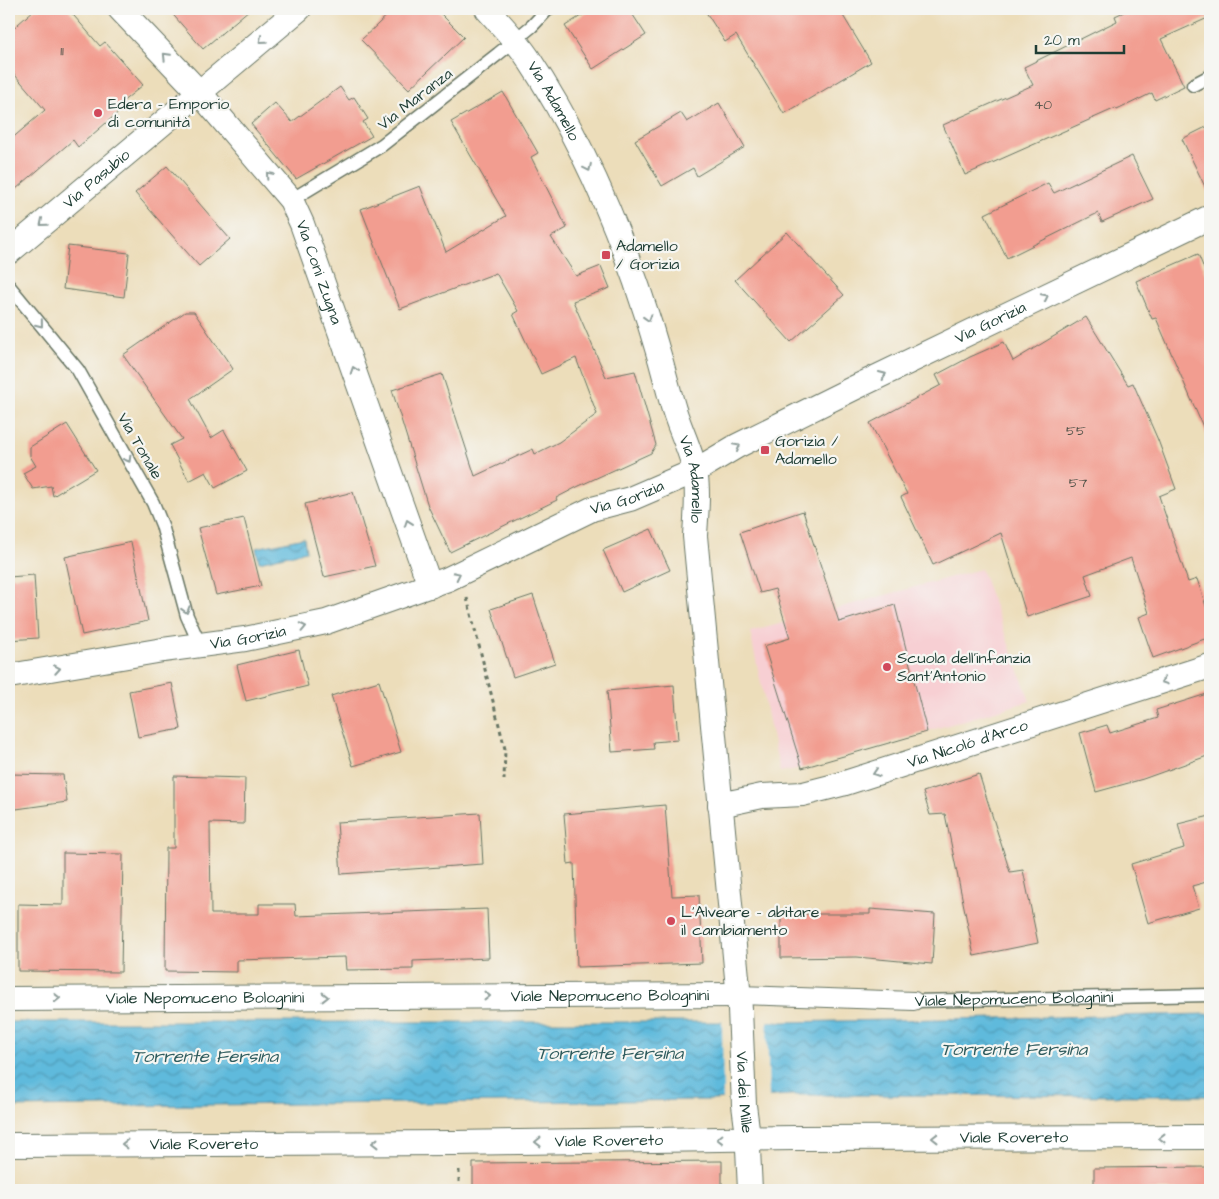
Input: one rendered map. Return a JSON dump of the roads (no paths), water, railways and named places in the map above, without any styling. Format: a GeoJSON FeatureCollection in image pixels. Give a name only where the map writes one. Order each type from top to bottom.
{"type":"FeatureCollection","features":[{"type":"Feature","properties":{"kind":"street","name":"Via Coni Zugna"},"geometry":{"type":"LineString","coordinates":[[120,9],[199,92],[291,200],[302,224],[430,586]]}},
{"type":"Feature","properties":{"kind":"street","name":"Via Pasubio"},"geometry":{"type":"LineString","coordinates":[[9,252],[299,9]]}},
{"type":"Feature","properties":{"kind":"street","name":"Via Adamello"},"geometry":{"type":"LineString","coordinates":[[487,9],[515,40],[528,58],[573,137],[596,186],[628,258],[648,316],[676,419],[695,471],[697,491],[695,536],[739,1002]]}},
{"type":"Feature","properties":{"kind":"street","name":"Via Gorizia"},"geometry":{"type":"LineString","coordinates":[[9,676],[245,639],[326,622],[430,586],[592,509],[630,499],[695,471],[737,446],[1210,217]]}},
{"type":"Feature","properties":{"kind":"street","name":"Via Nicoló d'Arco"},"geometry":{"type":"LineString","coordinates":[[720,805],[762,796],[803,794],[842,784],[1210,666]]}},
{"type":"Feature","properties":{"kind":"street","name":"Viale Nepomuceno Bolognini"},"geometry":{"type":"LineString","coordinates":[[9,999],[914,1001]]}},
{"type":"Feature","properties":{"kind":"street","name":"Via dei Mille"},"geometry":{"type":"LineString","coordinates":[[739,1002],[750,1190]]}},
{"type":"Feature","properties":{"kind":"street","name":"Viale Rovereto"},"geometry":{"type":"LineString","coordinates":[[9,1146],[1210,1137]]}},
{"type":"Feature","properties":{"kind":"lane","name":"Via Maranza"},"geometry":{"type":"LineString","coordinates":[[291,200],[382,145],[515,40],[548,9]]}},
{"type":"Feature","properties":{"kind":"lane"},"geometry":{"type":"LineString","coordinates":[[1193,85],[1210,76]]}},
{"type":"Feature","properties":{"kind":"lane","name":"Via Tonale"},"geometry":{"type":"LineString","coordinates":[[9,286],[78,370],[153,503],[162,525],[187,616],[200,645]]}},
{"type":"Feature","properties":{"kind":"lane","name":"Viale Nepomuceno Bolognini"},"geometry":{"type":"LineString","coordinates":[[914,1001],[1210,995]]}},
{"type":"Feature","properties":{"kind":"water"},"geometry":{"type":"Polygon","coordinates":[[[304,538],[306,551],[259,562],[256,548],[304,538]]]}},
{"type":"Feature","properties":{"kind":"water","name":"Torrente Fersina"},"geometry":{"type":"Polygon","coordinates":[[[1210,1014],[1210,1096],[791,1095],[714,1100],[9,1107],[9,1022],[784,1022],[1210,1014]]]}},
{"type":"Feature","properties":{"kind":"place","name":"Edera - Emporio di comunità"},"geometry":{"type":"Point","coordinates":[98,113]}},
{"type":"Feature","properties":{"kind":"place","name":"Adamello / Gorizia"},"geometry":{"type":"Point","coordinates":[606,255]}},
{"type":"Feature","properties":{"kind":"place","name":"Gorizia / Adamello"},"geometry":{"type":"Point","coordinates":[765,450]}},
{"type":"Feature","properties":{"kind":"place","name":"Scuola dell'infanzia Sant'Antonio"},"geometry":{"type":"Point","coordinates":[887,667]}},
{"type":"Feature","properties":{"kind":"place","name":"L’Alveare – abitare il cambiamento"},"geometry":{"type":"Point","coordinates":[671,921]}}]}
